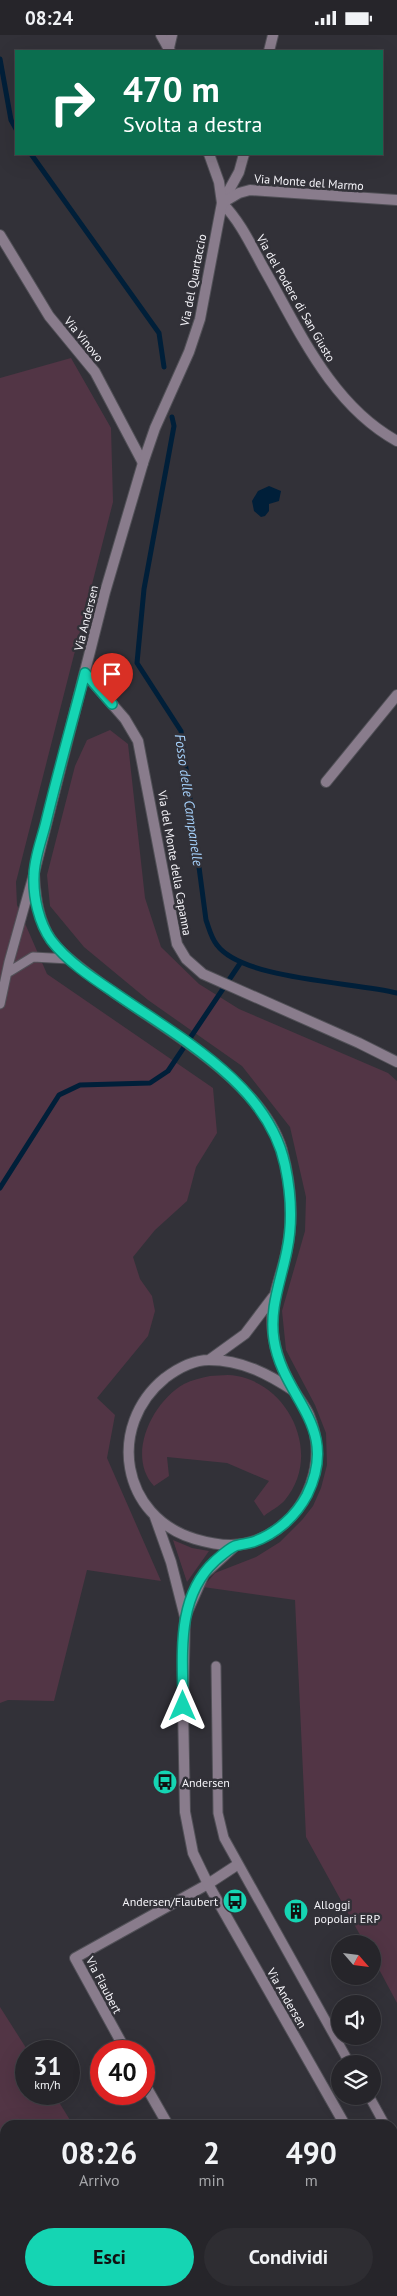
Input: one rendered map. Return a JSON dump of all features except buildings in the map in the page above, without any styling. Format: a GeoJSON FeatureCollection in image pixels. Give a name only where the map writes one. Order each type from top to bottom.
{"type":"FeatureCollection","features":[{"type":"Feature","properties":{"kind":"street"},"geometry":{"type":"LineString","coordinates":[[161,35],[169,50]]}},
{"type":"Feature","properties":{"kind":"street"},"geometry":{"type":"LineString","coordinates":[[169,50],[172,35]]}},
{"type":"Feature","properties":{"kind":"street"},"geometry":{"type":"LineString","coordinates":[[269,50],[273,35]]}},
{"type":"Feature","properties":{"kind":"street","name":"Via del Quartaccio"},"geometry":{"type":"LineString","coordinates":[[142,463],[196,331],[222,203],[209,155]]}},
{"type":"Feature","properties":{"kind":"street"},"geometry":{"type":"LineString","coordinates":[[222,203],[239,171],[244,155]]}},
{"type":"Feature","properties":{"kind":"street","name":"Via Monte del Marmo"},"geometry":{"type":"LineString","coordinates":[[222,203],[239,193],[250,190],[397,200]]}},
{"type":"Feature","properties":{"kind":"street","name":"Via del Podere di San Giusto"},"geometry":{"type":"LineString","coordinates":[[222,203],[240,225],[305,341],[342,397],[361,417],[397,441]]}},
{"type":"Feature","properties":{"kind":"street","name":"Via Vinovo"},"geometry":{"type":"LineString","coordinates":[[0,235],[49,316],[95,372],[142,463]]}},
{"type":"Feature","properties":{"kind":"street","name":"Via Andersen"},"geometry":{"type":"LineString","coordinates":[[142,463],[105,592],[34,873],[37,903],[46,931],[57,947],[70,959],[231,1077],[251,1097],[268,1120],[281,1148],[288,1183],[291,1213],[286,1253],[275,1294],[272,1316],[275,1345],[294,1391],[310,1416],[315,1435],[316,1467],[311,1484],[300,1505],[280,1527],[253,1542],[234,1546],[209,1543],[188,1537],[155,1517]]}},
{"type":"Feature","properties":{"kind":"street","name":"Via del Monte della Capanna"},"geometry":{"type":"LineString","coordinates":[[85,673],[125,719],[138,741],[176,944],[203,974],[397,1062]]}},
{"type":"Feature","properties":{"kind":"street"},"geometry":{"type":"LineString","coordinates":[[326,783],[397,695]]}},
{"type":"Feature","properties":{"kind":"street","name":"Via Andersen"},"geometry":{"type":"LineString","coordinates":[[209,1360],[245,1334],[275,1294]]}},
{"type":"Feature","properties":{"kind":"street","name":"Via Andersen"},"geometry":{"type":"LineString","coordinates":[[294,1391],[262,1371],[250,1367],[209,1360],[196,1362],[180,1368],[158,1384],[140,1407],[132,1427],[128,1449],[131,1472],[139,1497],[155,1517],[171,1563],[184,1617],[185,1813],[193,1853],[208,1884],[342,2120]]}},
{"type":"Feature","properties":{"kind":"street","name":"Via Andersen"},"geometry":{"type":"LineString","coordinates":[[184,1617],[204,1574],[234,1546]]}},
{"type":"Feature","properties":{"kind":"street"},"geometry":{"type":"LineString","coordinates":[[208,1884],[237,1865]]}},
{"type":"Feature","properties":{"kind":"street","name":"Via Flaubert"},"geometry":{"type":"LineString","coordinates":[[120,2040],[75,1958],[208,1884]]}},
{"type":"Feature","properties":{"kind":"street"},"geometry":{"type":"LineString","coordinates":[[155,2102],[165,2120]]}},
{"type":"Feature","properties":{"kind":"lane"},"geometry":{"type":"LineString","coordinates":[[0,1005],[6,973],[34,873]]}},
{"type":"Feature","properties":{"kind":"lane"},"geometry":{"type":"LineString","coordinates":[[6,973],[33,957],[70,959]]}},
{"type":"Feature","properties":{"kind":"lane","name":"Via Andersen"},"geometry":{"type":"LineString","coordinates":[[216,1666],[218,1813],[224,1839],[345,2055]]}},
{"type":"Feature","properties":{"kind":"lane"},"geometry":{"type":"LineString","coordinates":[[374,2105],[382,2120]]}},
{"type":"Feature","properties":{"kind":"shaded area"},"geometry":{"type":"Polygon","coordinates":[[[71,358],[111,428],[113,502],[16,882],[17,905],[47,974],[213,1088],[217,1133],[196,1167],[187,1201],[155,1230],[133,1257],[140,1279],[152,1296],[155,1311],[148,1336],[97,1398],[115,1415],[107,1458],[161,1581],[87,1570],[54,1701],[8,1700],[0,1703],[0,378],[71,358]]]}},
{"type":"Feature","properties":{"kind":"shaded area"},"geometry":{"type":"Polygon","coordinates":[[[110,730],[128,744],[145,898],[161,947],[199,984],[239,1009],[388,1073],[397,1081],[397,2003],[381,1973],[381,1935],[360,1935],[306,1837],[295,1600],[203,1587],[215,1573],[256,1557],[280,1542],[313,1506],[321,1488],[327,1465],[326,1433],[315,1405],[286,1350],[282,1311],[305,1231],[306,1197],[290,1127],[242,1066],[148,1000],[84,947],[50,906],[47,875],[75,766],[87,740],[110,730]]]}},
{"type":"Feature","properties":{"kind":"shaded area"},"geometry":{"type":"Polygon","coordinates":[[[234,1375],[256,1382],[272,1393],[286,1408],[295,1425],[300,1444],[301,1463],[296,1482],[285,1500],[264,1516],[254,1501],[269,1481],[227,1463],[167,1457],[169,1476],[154,1486],[146,1474],[142,1460],[143,1445],[146,1431],[153,1416],[172,1392],[193,1380],[210,1376],[234,1375]]]}},
{"type":"Feature","properties":{"kind":"shaded area"},"geometry":{"type":"Polygon","coordinates":[[[173,1540],[192,1548],[209,1551],[187,1582],[173,1540]]]}},
{"type":"Feature","properties":{"kind":"shaded area"},"geometry":{"type":"Polygon","coordinates":[[[0,2007],[21,2040],[15,2040],[15,2105],[61,2105],[70,2120],[0,2120],[0,2007]]]}},
{"type":"Feature","properties":{"kind":"water"},"geometry":{"type":"Polygon","coordinates":[[[269,486],[281,491],[279,501],[269,504],[269,511],[265,516],[261,517],[254,511],[252,501],[258,491],[269,486]]]}},
{"type":"Feature","properties":{"kind":"waterway"},"geometry":{"type":"LineString","coordinates":[[0,59],[11,120],[15,127]]}},
{"type":"Feature","properties":{"kind":"waterway"},"geometry":{"type":"LineString","coordinates":[[32,155],[159,333],[164,367]]}},
{"type":"Feature","properties":{"kind":"waterway","name":"Fosso delle Campanelle"},"geometry":{"type":"LineString","coordinates":[[172,417],[174,426],[144,589],[137,663],[181,731],[206,920],[210,933],[217,945],[230,957],[250,966],[301,978],[397,993]]}},
{"type":"Feature","properties":{"kind":"waterway"},"geometry":{"type":"LineString","coordinates":[[0,1188],[59,1095],[80,1085],[150,1083],[168,1071],[241,962]]}},
{"type":"Feature","properties":{"kind":"place","name":"Andersen"},"geometry":{"type":"Point","coordinates":[165,1782]}},
{"type":"Feature","properties":{"kind":"place","name":"Andersen/Flaubert"},"geometry":{"type":"Point","coordinates":[235,1901]}},
{"type":"Feature","properties":{"kind":"place","name":"Alloggi popolari ERP"},"geometry":{"type":"Point","coordinates":[296,1911]}},
{"type":"Feature","properties":{"kind":"route"},"geometry":{"type":"LineString","coordinates":[[112,704],[85,673],[34,873],[39,911],[46,931],[62,952],[103,985],[213,1062],[231,1077],[244,1089],[274,1129],[281,1148],[286,1172],[291,1213],[286,1253],[275,1294],[272,1316],[273,1332],[275,1345],[287,1378],[310,1416],[317,1449],[316,1467],[311,1484],[300,1505],[290,1518],[267,1536],[253,1542],[234,1546],[210,1566],[200,1580],[184,1617],[183,1706]]}}]}
